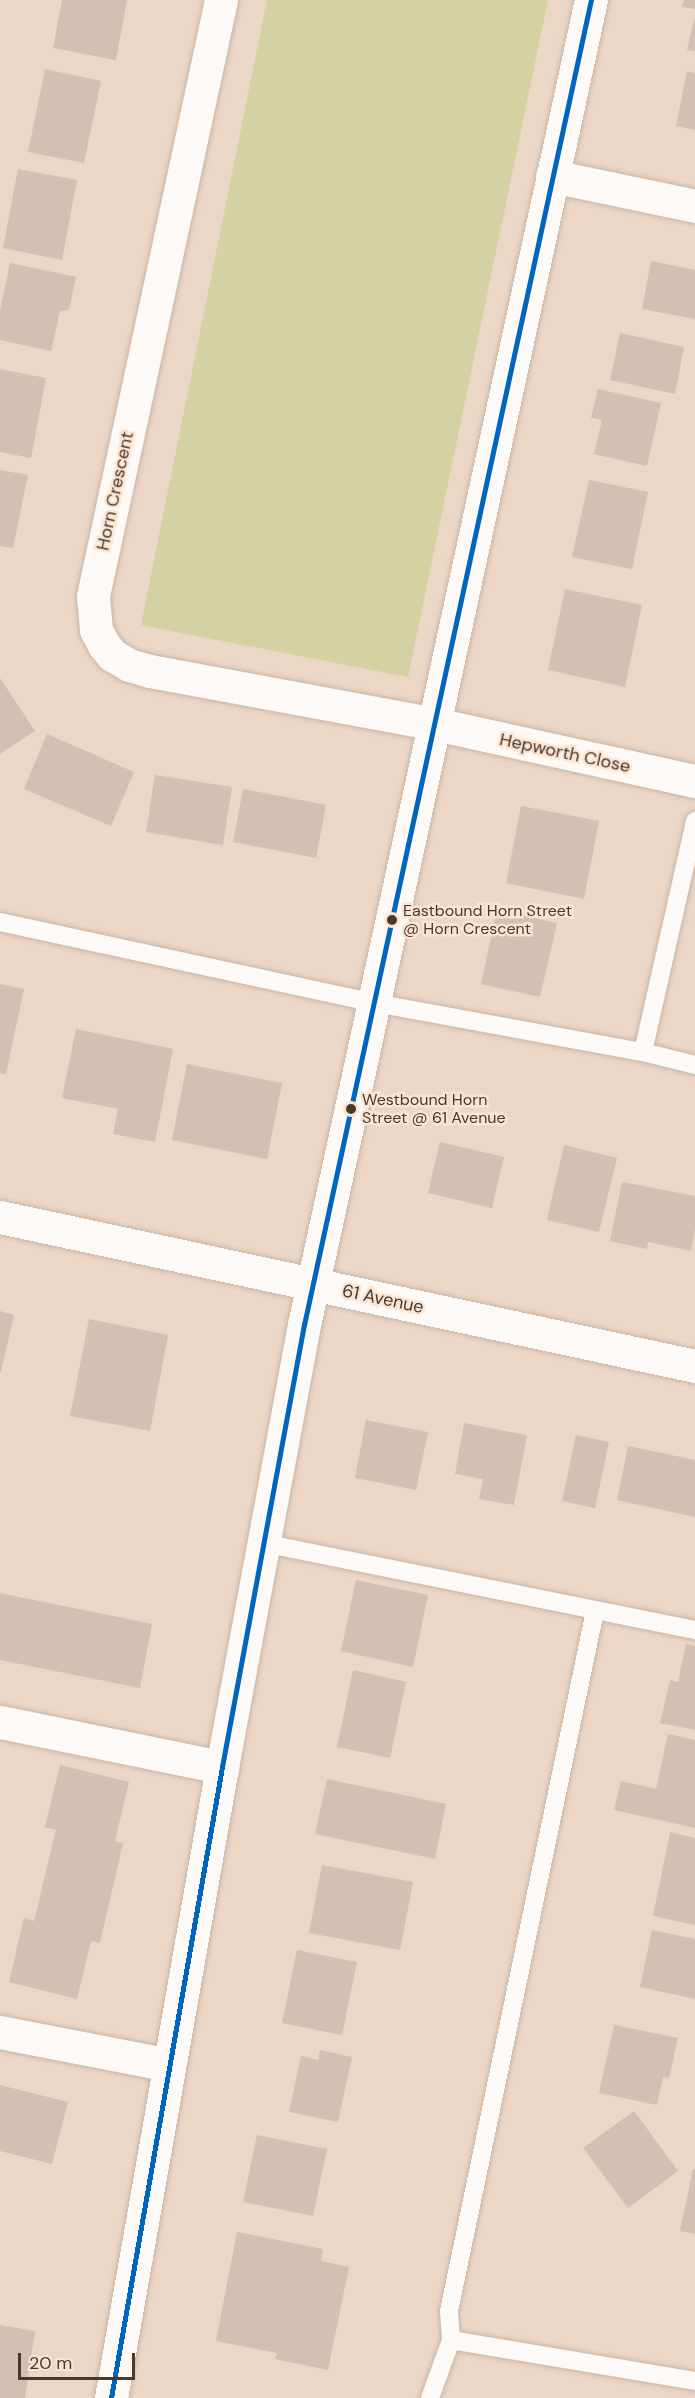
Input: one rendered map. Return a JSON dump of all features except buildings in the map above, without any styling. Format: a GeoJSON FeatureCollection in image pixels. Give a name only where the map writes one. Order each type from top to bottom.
{"type":"FeatureCollection","features":[{"type":"Feature","properties":{"kind":"street","name":"Horn Crescent"},"geometry":{"type":"LineString","coordinates":[[221,0],[93,596],[96,630],[112,655],[129,665],[150,671],[435,724]]}},
{"type":"Feature","properties":{"kind":"street"},"geometry":{"type":"LineString","coordinates":[[111,2398],[222,1767],[314,1284],[591,0]]}},
{"type":"Feature","properties":{"kind":"street"},"geometry":{"type":"LineString","coordinates":[[552,176],[695,206]]}},
{"type":"Feature","properties":{"kind":"street","name":"Hepworth Close"},"geometry":{"type":"LineString","coordinates":[[435,724],[695,781]]}},
{"type":"Feature","properties":{"kind":"street","name":"61 Avenue"},"geometry":{"type":"LineString","coordinates":[[0,1217],[695,1366]]}},
{"type":"Feature","properties":{"kind":"street"},"geometry":{"type":"LineString","coordinates":[[1,1728],[222,1767]]}},
{"type":"Feature","properties":{"kind":"street"},"geometry":{"type":"LineString","coordinates":[[0,2032],[169,2066]]}},
{"type":"Feature","properties":{"kind":"lane"},"geometry":{"type":"LineString","coordinates":[[643,1052],[695,821]]}},
{"type":"Feature","properties":{"kind":"lane"},"geometry":{"type":"LineString","coordinates":[[0,922],[375,1003],[643,1052],[695,1065]]}},
{"type":"Feature","properties":{"kind":"lane"},"geometry":{"type":"LineString","coordinates":[[263,1543],[695,1630]]}},
{"type":"Feature","properties":{"kind":"lane"},"geometry":{"type":"LineString","coordinates":[[430,2398],[451,2340],[449,2311],[595,1611]]}},
{"type":"Feature","properties":{"kind":"lane"},"geometry":{"type":"LineString","coordinates":[[451,2340],[695,2381]]}},
{"type":"Feature","properties":{"kind":"green space"},"geometry":{"type":"Polygon","coordinates":[[[267,0],[548,0],[408,677],[141,625],[267,0]]]}},
{"type":"Feature","properties":{"kind":"transit line"},"geometry":{"type":"LineString","coordinates":[[111,2398],[222,1767],[304,1325],[591,0]]}},
{"type":"Feature","properties":{"kind":"place","name":"Eastbound Horn Street @ Horn Crescent"},"geometry":{"type":"Point","coordinates":[392,920]}},
{"type":"Feature","properties":{"kind":"place","name":"Westbound Horn Street @ 61 Avenue"},"geometry":{"type":"Point","coordinates":[351,1109]}}]}
